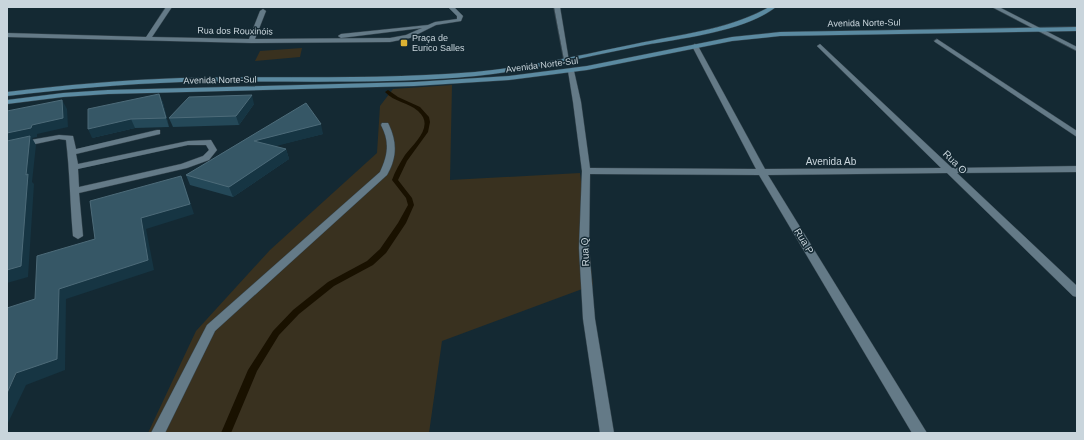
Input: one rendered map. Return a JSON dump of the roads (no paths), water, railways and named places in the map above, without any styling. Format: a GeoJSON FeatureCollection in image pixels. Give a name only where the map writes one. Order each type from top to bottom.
{"type":"FeatureCollection","features":[{"type":"Feature","properties":{"kind":"main road","name":"Avenida Norte-Sul"},"geometry":{"type":"LineString","coordinates":[[7,94],[68,87],[123,83],[472,74],[525,68],[728,25],[752,17],[773,7]]}},
{"type":"Feature","properties":{"kind":"main road","name":"Avenida Norte-Sul"},"geometry":{"type":"LineString","coordinates":[[7,102],[63,95],[108,92],[454,82],[509,78],[571,71],[623,62],[732,39],[780,34],[1077,29]]}},
{"type":"Feature","properties":{"kind":"street"},"geometry":{"type":"LineString","coordinates":[[148,38],[169,7]]}},
{"type":"Feature","properties":{"kind":"street","name":"Rua dos Rouxinóis"},"geometry":{"type":"LineString","coordinates":[[7,35],[251,41],[390,40],[416,34],[431,26],[459,20],[460,16],[451,7]]}},
{"type":"Feature","properties":{"kind":"street"},"geometry":{"type":"LineString","coordinates":[[557,7],[567,60]]}},
{"type":"Feature","properties":{"kind":"street"},"geometry":{"type":"LineString","coordinates":[[995,7],[1077,49]]}},
{"type":"Feature","properties":{"kind":"street"},"geometry":{"type":"LineString","coordinates":[[251,41],[263,10]]}},
{"type":"Feature","properties":{"kind":"street"},"geometry":{"type":"LineString","coordinates":[[289,41],[431,26]]}},
{"type":"Feature","properties":{"kind":"street"},"geometry":{"type":"LineString","coordinates":[[937,41],[1077,135]]}},
{"type":"Feature","properties":{"kind":"street","name":"Rua P"},"geometry":{"type":"LineString","coordinates":[[695,46],[762,172],[920,433]]}},
{"type":"Feature","properties":{"kind":"street","name":"Rua O"},"geometry":{"type":"LineString","coordinates":[[820,46],[948,171],[1077,293]]}},
{"type":"Feature","properties":{"kind":"street","name":"Rua Q"},"geometry":{"type":"LineString","coordinates":[[571,71],[577,102],[586,171],[584,248],[588,319],[607,433]]}},
{"type":"Feature","properties":{"kind":"street"},"geometry":{"type":"LineString","coordinates":[[72,152],[157,132]]}},
{"type":"Feature","properties":{"kind":"street"},"geometry":{"type":"LineString","coordinates":[[7,147],[63,137],[70,138],[74,167],[74,192],[78,236]]}},
{"type":"Feature","properties":{"kind":"street"},"geometry":{"type":"LineString","coordinates":[[74,167],[188,142],[208,142],[213,150],[206,158],[192,163],[74,192]]}},
{"type":"Feature","properties":{"kind":"street","name":"Avenida Ab"},"geometry":{"type":"LineString","coordinates":[[586,171],[762,172],[1077,169]]}},
{"type":"Feature","properties":{"kind":"lane"},"geometry":{"type":"LineString","coordinates":[[158,433],[211,328],[384,173],[392,154],[390,134],[386,126]]}},
{"type":"Feature","properties":{"kind":"waterway"},"geometry":{"type":"LineString","coordinates":[[226,433],[253,370],[276,333],[296,312],[331,284],[370,263],[383,251],[402,223],[411,205],[409,198],[395,180],[404,161],[426,132],[428,122],[426,117],[418,108],[392,96],[388,92]]}},
{"type":"Feature","properties":{"kind":"place","name":"Praça de Eurico Salles"},"geometry":{"type":"Point","coordinates":[404,43]}}]}
